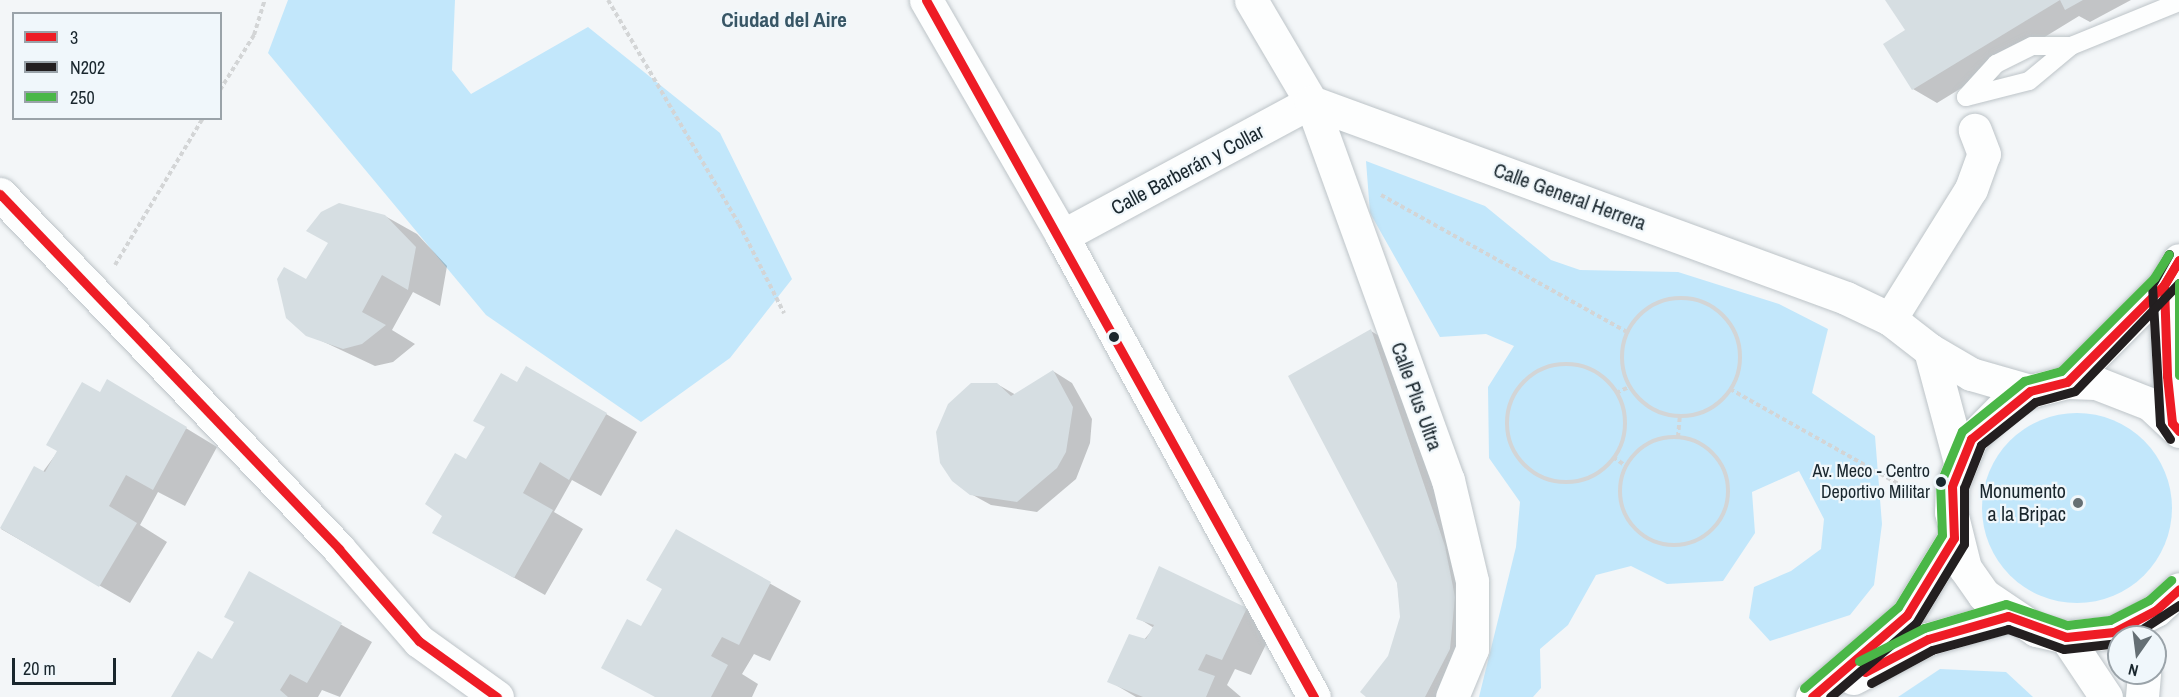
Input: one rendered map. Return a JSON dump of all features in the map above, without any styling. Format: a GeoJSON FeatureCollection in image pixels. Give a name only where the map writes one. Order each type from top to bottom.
{"type":"FeatureCollection","features":[{"type":"Feature","properties":{"kind":"street"},"geometry":{"type":"LineString","coordinates":[[926,0],[1062,236],[1314,697]]}},
{"type":"Feature","properties":{"kind":"street"},"geometry":{"type":"LineString","coordinates":[[1251,0],[1311,102]]}},
{"type":"Feature","properties":{"kind":"street","name":"Calle Barberán y Collar"},"geometry":{"type":"LineString","coordinates":[[1062,236],[1311,102]]}},
{"type":"Feature","properties":{"kind":"street","name":"Calle Plus Ultra"},"geometry":{"type":"LineString","coordinates":[[1311,102],[1339,171],[1448,480],[1472,581],[1472,649],[1452,697]]}},
{"type":"Feature","properties":{"kind":"street","name":"Calle General Herrera"},"geometry":{"type":"LineString","coordinates":[[1311,102],[1846,298],[1890,319],[1930,350],[1971,374],[2030,392]]}},
{"type":"Feature","properties":{"kind":"street"},"geometry":{"type":"LineString","coordinates":[[1890,319],[1971,189],[1984,154],[1976,130]]}},
{"type":"Feature","properties":{"kind":"street"},"geometry":{"type":"LineString","coordinates":[[0,194],[339,549],[419,641],[497,697]]}},
{"type":"Feature","properties":{"kind":"street"},"geometry":{"type":"LineString","coordinates":[[2067,382],[2171,273]]}},
{"type":"Feature","properties":{"kind":"street"},"geometry":{"type":"LineString","coordinates":[[2171,273],[2176,427]]}},
{"type":"Feature","properties":{"kind":"street"},"geometry":{"type":"LineString","coordinates":[[1930,350],[1960,462]]}},
{"type":"Feature","properties":{"kind":"street"},"geometry":{"type":"LineString","coordinates":[[2162,612],[2114,632],[2066,637],[2008,616],[1971,577],[1954,538],[1952,486],[1960,462],[1988,420],[2030,392],[2067,382],[2125,391],[2176,427]]}},
{"type":"Feature","properties":{"kind":"street"},"geometry":{"type":"LineString","coordinates":[[1812,697],[1907,615],[1954,538]]}},
{"type":"Feature","properties":{"kind":"street"},"geometry":{"type":"LineString","coordinates":[[1817,697],[1928,639],[2008,616]]}},
{"type":"Feature","properties":{"kind":"street"},"geometry":{"type":"LineString","coordinates":[[2066,637],[2106,697]]}},
{"type":"Feature","properties":{"kind":"lane"},"geometry":{"type":"LineString","coordinates":[[1966,97],[2029,81],[2071,46],[2179,2]]}},
{"type":"Feature","properties":{"kind":"lane"},"geometry":{"type":"LineString","coordinates":[[1966,97],[1996,63],[2032,46],[2071,46]]}},
{"type":"Feature","properties":{"kind":"lane"},"geometry":{"type":"LineString","coordinates":[[1966,97],[1976,130]]}},
{"type":"Feature","properties":{"kind":"path"},"geometry":{"type":"LineString","coordinates":[[222,87],[254,35],[265,0]]}},
{"type":"Feature","properties":{"kind":"path"},"geometry":{"type":"LineString","coordinates":[[609,0],[739,224],[784,313]]}},
{"type":"Feature","properties":{"kind":"path"},"geometry":{"type":"LineString","coordinates":[[104,303],[115,265],[202,120]]}},
{"type":"Feature","properties":{"kind":"path"},"geometry":{"type":"LineString","coordinates":[[1339,171],[1627,333]]}},
{"type":"Feature","properties":{"kind":"path"},"geometry":{"type":"LineString","coordinates":[[1693,299],[1711,307],[1736,337],[1740,356],[1730,389],[1713,406],[1680,416],[1657,412],[1629,387],[1622,350],[1627,333],[1654,304],[1693,299]]}},
{"type":"Feature","properties":{"kind":"path"},"geometry":{"type":"LineString","coordinates":[[1582,366],[1599,374],[1617,393],[1625,427],[1613,457],[1592,476],[1553,480],[1521,462],[1507,427],[1516,391],[1545,367],[1582,366]]}},
{"type":"Feature","properties":{"kind":"path"},"geometry":{"type":"LineString","coordinates":[[1617,393],[1629,387]]}},
{"type":"Feature","properties":{"kind":"path"},"geometry":{"type":"LineString","coordinates":[[1730,389],[1906,488],[1919,490]]}},
{"type":"Feature","properties":{"kind":"path"},"geometry":{"type":"LineString","coordinates":[[1678,437],[1680,416]]}},
{"type":"Feature","properties":{"kind":"path"},"geometry":{"type":"LineString","coordinates":[[1678,437],[1703,444],[1726,474],[1725,511],[1700,539],[1670,546],[1637,531],[1620,500],[1626,465],[1651,441],[1678,437]]}},
{"type":"Feature","properties":{"kind":"path"},"geometry":{"type":"LineString","coordinates":[[1613,457],[1626,465]]}},
{"type":"Feature","properties":{"kind":"shaded area"},"geometry":{"type":"Polygon","coordinates":[[[288,0],[455,0],[452,70],[471,94],[588,27],[720,133],[792,279],[730,358],[641,422],[486,315],[268,53],[288,0]]]}},
{"type":"Feature","properties":{"kind":"shaded area"},"geometry":{"type":"Polygon","coordinates":[[[1366,161],[1485,206],[1551,260],[1580,270],[1678,272],[1779,304],[1828,329],[1812,393],[1875,436],[1882,524],[1874,585],[1850,615],[1770,641],[1749,618],[1754,587],[1791,571],[1821,549],[1824,519],[1799,471],[1752,492],[1755,533],[1723,581],[1667,584],[1631,566],[1596,575],[1568,625],[1540,649],[1541,688],[1533,697],[1479,697],[1516,547],[1520,502],[1489,458],[1488,387],[1514,346],[1486,334],[1440,337],[1370,213],[1366,161]]]}},
{"type":"Feature","properties":{"kind":"shaded area"},"geometry":{"type":"Polygon","coordinates":[[[2086,413],[2096,414],[2122,424],[2138,434],[2151,447],[2165,471],[2171,489],[2171,527],[2165,545],[2151,569],[2138,582],[2114,596],[2096,602],[2068,603],[2058,602],[2032,592],[2016,582],[2003,569],[1989,545],[1983,527],[1982,499],[1983,489],[1993,463],[2003,447],[2016,434],[2040,420],[2058,414],[2086,413]]]}},
{"type":"Feature","properties":{"kind":"shaded area"},"geometry":{"type":"Polygon","coordinates":[[[1940,669],[2006,672],[2033,697],[1898,697],[1940,669]]]}},
{"type":"Feature","properties":{"kind":"building"},"geometry":{"type":"Polygon","coordinates":[[[1885,0],[2060,0],[1912,90],[1883,44],[1905,30],[1885,0]]]}},
{"type":"Feature","properties":{"kind":"building"},"geometry":{"type":"Polygon","coordinates":[[[2060,0],[2083,0],[2065,10],[2060,0]]]}},
{"type":"Feature","properties":{"kind":"building"},"geometry":{"type":"Polygon","coordinates":[[[339,203],[385,215],[416,247],[408,290],[382,275],[362,312],[386,325],[362,344],[343,349],[306,336],[286,318],[277,279],[284,267],[306,279],[328,243],[306,231],[321,212],[339,203]]]}},
{"type":"Feature","properties":{"kind":"building"},"geometry":{"type":"Polygon","coordinates":[[[1371,329],[1445,546],[1455,597],[1450,649],[1425,697],[1366,697],[1360,692],[1388,656],[1400,617],[1397,583],[1288,376],[1371,329]]]}},
{"type":"Feature","properties":{"kind":"building"},"geometry":{"type":"Polygon","coordinates":[[[526,366],[607,413],[569,480],[540,462],[523,493],[553,510],[514,578],[432,533],[442,516],[425,504],[455,453],[466,459],[485,427],[473,421],[501,373],[517,382],[526,366]]]}},
{"type":"Feature","properties":{"kind":"building"},"geometry":{"type":"Polygon","coordinates":[[[1053,370],[1073,407],[1066,452],[1057,468],[1017,502],[970,495],[952,481],[940,463],[936,432],[948,404],[971,383],[997,383],[1011,396],[1053,370]]]}},
{"type":"Feature","properties":{"kind":"building"},"geometry":{"type":"Polygon","coordinates":[[[107,379],[187,427],[153,490],[126,475],[109,506],[137,523],[99,587],[0,528],[34,466],[45,472],[57,451],[46,445],[82,382],[100,392],[107,379]]]}},
{"type":"Feature","properties":{"kind":"building"},"geometry":{"type":"Polygon","coordinates":[[[676,529],[771,582],[739,645],[722,637],[711,656],[728,665],[711,697],[655,697],[601,668],[627,619],[641,626],[662,589],[646,580],[676,529]]]}},
{"type":"Feature","properties":{"kind":"building"},"geometry":{"type":"Polygon","coordinates":[[[1159,566],[1247,608],[1222,660],[1206,654],[1198,670],[1215,676],[1206,697],[1143,697],[1107,682],[1129,634],[1146,639],[1154,625],[1136,619],[1159,566]]]}},
{"type":"Feature","properties":{"kind":"building"},"geometry":{"type":"Polygon","coordinates":[[[249,571],[342,623],[307,683],[290,674],[280,690],[288,697],[171,697],[198,651],[212,659],[234,622],[224,617],[249,571]]]}},
{"type":"Feature","properties":{"kind":"transit line","name":"3"},"geometry":{"type":"LineString","coordinates":[[926,0],[1314,697]]}},
{"type":"Feature","properties":{"kind":"transit line","name":"3"},"geometry":{"type":"LineString","coordinates":[[0,194],[339,549],[419,641],[497,697]]}},
{"type":"Feature","properties":{"kind":"transit line","name":"N202"},"geometry":{"type":"LineString","coordinates":[[2169,254],[2152,285],[2160,424],[2170,439]]}},
{"type":"Feature","properties":{"kind":"transit line","name":"250"},"geometry":{"type":"LineString","coordinates":[[1804,688],[1898,607],[1942,535],[1940,484],[1962,431],[2024,381],[2061,371],[2154,278],[2169,254]]}},
{"type":"Feature","properties":{"kind":"transit line","name":"3"},"geometry":{"type":"LineString","coordinates":[[2179,260],[2164,285],[2167,376],[2172,423],[2179,431]]}},
{"type":"Feature","properties":{"kind":"transit line","name":"3"},"geometry":{"type":"LineString","coordinates":[[1812,697],[1907,615],[1954,538],[1952,486],[1971,439],[2030,391],[2067,382],[2164,285],[2179,260]]}},
{"type":"Feature","properties":{"kind":"transit line","name":"N202"},"geometry":{"type":"LineString","coordinates":[[1830,697],[1916,623],[1964,544],[1964,488],[1981,445],[2035,402],[2075,391],[2179,283]]}},
{"type":"Feature","properties":{"kind":"transit line","name":"250"},"geometry":{"type":"LineString","coordinates":[[2179,283],[2179,375]]}},
{"type":"Feature","properties":{"kind":"transit line","name":"250"},"geometry":{"type":"LineString","coordinates":[[1859,661],[1924,628],[2006,604],[2067,625],[2110,620],[2149,600],[2171,580]]}},
{"type":"Feature","properties":{"kind":"transit line","name":"3"},"geometry":{"type":"LineString","coordinates":[[1865,672],[1928,639],[2008,616],[2066,637],[2114,632],[2156,610],[2179,589]]}},
{"type":"Feature","properties":{"kind":"transit line","name":"N202"},"geometry":{"type":"LineString","coordinates":[[2148,625],[2179,605]]}},
{"type":"Feature","properties":{"kind":"transit line","name":"N202"},"geometry":{"type":"LineString","coordinates":[[1871,683],[1932,650],[2008,629],[2064,649],[2107,644]]}},
{"type":"Feature","properties":{"kind":"place","name":"Av. Meco - Centro Deportivo Militar"},"geometry":{"type":"Point","coordinates":[1941,482]}},
{"type":"Feature","properties":{"kind":"place","name":"Monumento a la Bripac"},"geometry":{"type":"Point","coordinates":[2078,503]}},
{"type":"Feature","properties":{"kind":"district","name":"Ciudad del Aire"},"geometry":{"type":"Point","coordinates":[784,20]}}]}
